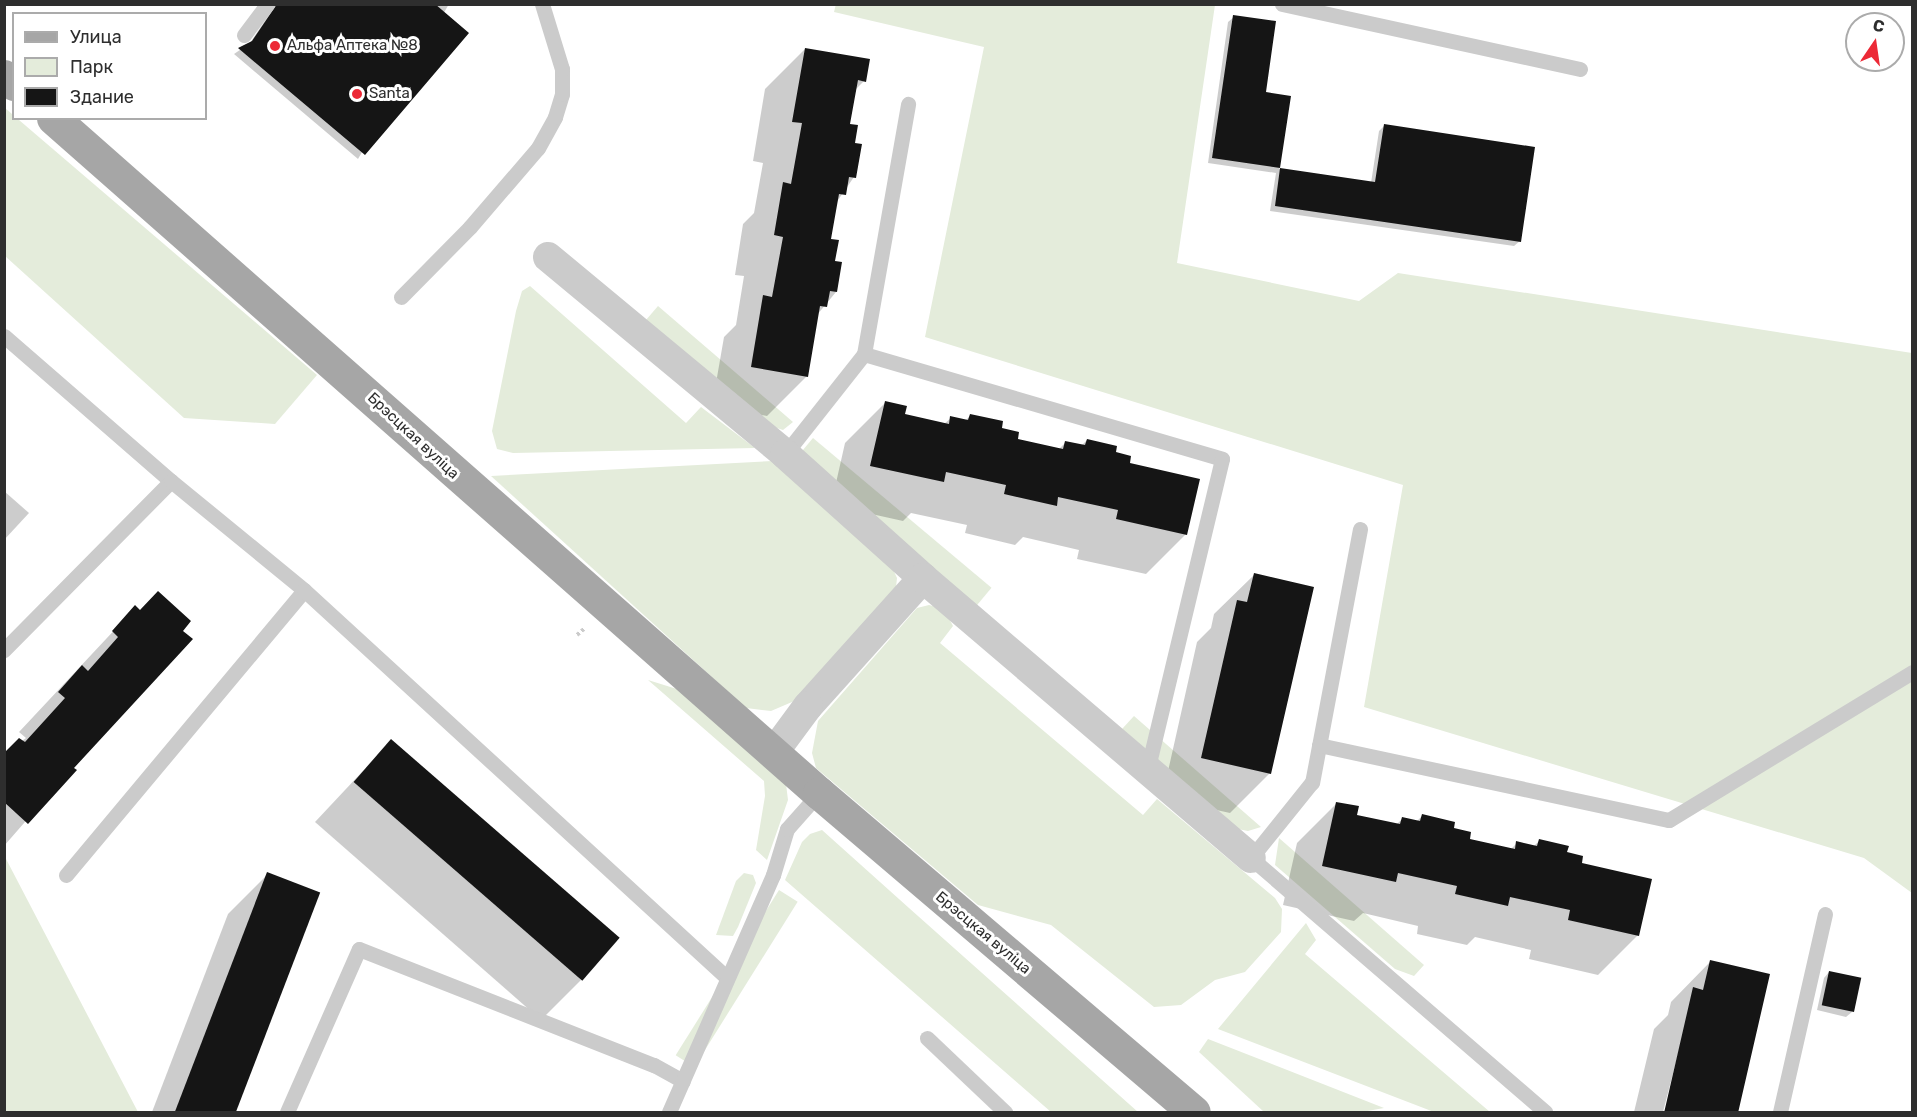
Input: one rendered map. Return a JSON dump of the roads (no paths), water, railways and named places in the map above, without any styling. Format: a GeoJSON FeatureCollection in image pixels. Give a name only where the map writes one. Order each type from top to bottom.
{"type":"FeatureCollection","features":[{"type":"Feature","properties":{"kind":"main road","name":"Брэсцкая вуліца"},"geometry":{"type":"LineString","coordinates":[[55,120],[819,793],[1194,1113]]}},
{"type":"Feature","properties":{"kind":"street"},"geometry":{"type":"LineString","coordinates":[[548,257],[785,453],[923,578],[1251,858]]}},
{"type":"Feature","properties":{"kind":"street"},"geometry":{"type":"LineString","coordinates":[[774,752],[808,706],[923,578]]}},
{"type":"Feature","properties":{"kind":"lane"},"geometry":{"type":"LineString","coordinates":[[243,35],[267,4]]}},
{"type":"Feature","properties":{"kind":"lane"},"geometry":{"type":"LineString","coordinates":[[401,297],[470,227],[538,148],[555,117],[562,94],[562,69],[542,4]]}},
{"type":"Feature","properties":{"kind":"lane"},"geometry":{"type":"LineString","coordinates":[[1282,4],[1581,69]]}},
{"type":"Feature","properties":{"kind":"lane"},"geometry":{"type":"LineString","coordinates":[[785,453],[864,354],[908,104]]}},
{"type":"Feature","properties":{"kind":"lane"},"geometry":{"type":"LineString","coordinates":[[4,336],[171,480],[304,590],[726,977]]}},
{"type":"Feature","properties":{"kind":"lane"},"geometry":{"type":"LineString","coordinates":[[864,354],[1222,459],[1148,768]]}},
{"type":"Feature","properties":{"kind":"lane"},"geometry":{"type":"LineString","coordinates":[[4,650],[171,480]]}},
{"type":"Feature","properties":{"kind":"lane"},"geometry":{"type":"LineString","coordinates":[[1360,529],[1312,782],[1251,858],[1545,1113]]}},
{"type":"Feature","properties":{"kind":"lane"},"geometry":{"type":"LineString","coordinates":[[66,876],[304,590]]}},
{"type":"Feature","properties":{"kind":"lane"},"geometry":{"type":"LineString","coordinates":[[1319,745],[1669,820],[1912,672]]}},
{"type":"Feature","properties":{"kind":"lane"},"geometry":{"type":"LineString","coordinates":[[669,1113],[726,977],[773,875],[787,829],[819,793]]}},
{"type":"Feature","properties":{"kind":"lane"},"geometry":{"type":"LineString","coordinates":[[1780,1113],[1825,914]]}},
{"type":"Feature","properties":{"kind":"lane"},"geometry":{"type":"LineString","coordinates":[[288,1113],[358,949],[654,1065],[682,1080]]}},
{"type":"Feature","properties":{"kind":"lane"},"geometry":{"type":"LineString","coordinates":[[927,1038],[1005,1113]]}},
{"type":"Feature","properties":{"kind":"place","name":"Альфа Аптека №8"},"geometry":{"type":"Point","coordinates":[275,46]}},
{"type":"Feature","properties":{"kind":"place","name":"Santa"},"geometry":{"type":"Point","coordinates":[357,94]}}]}
